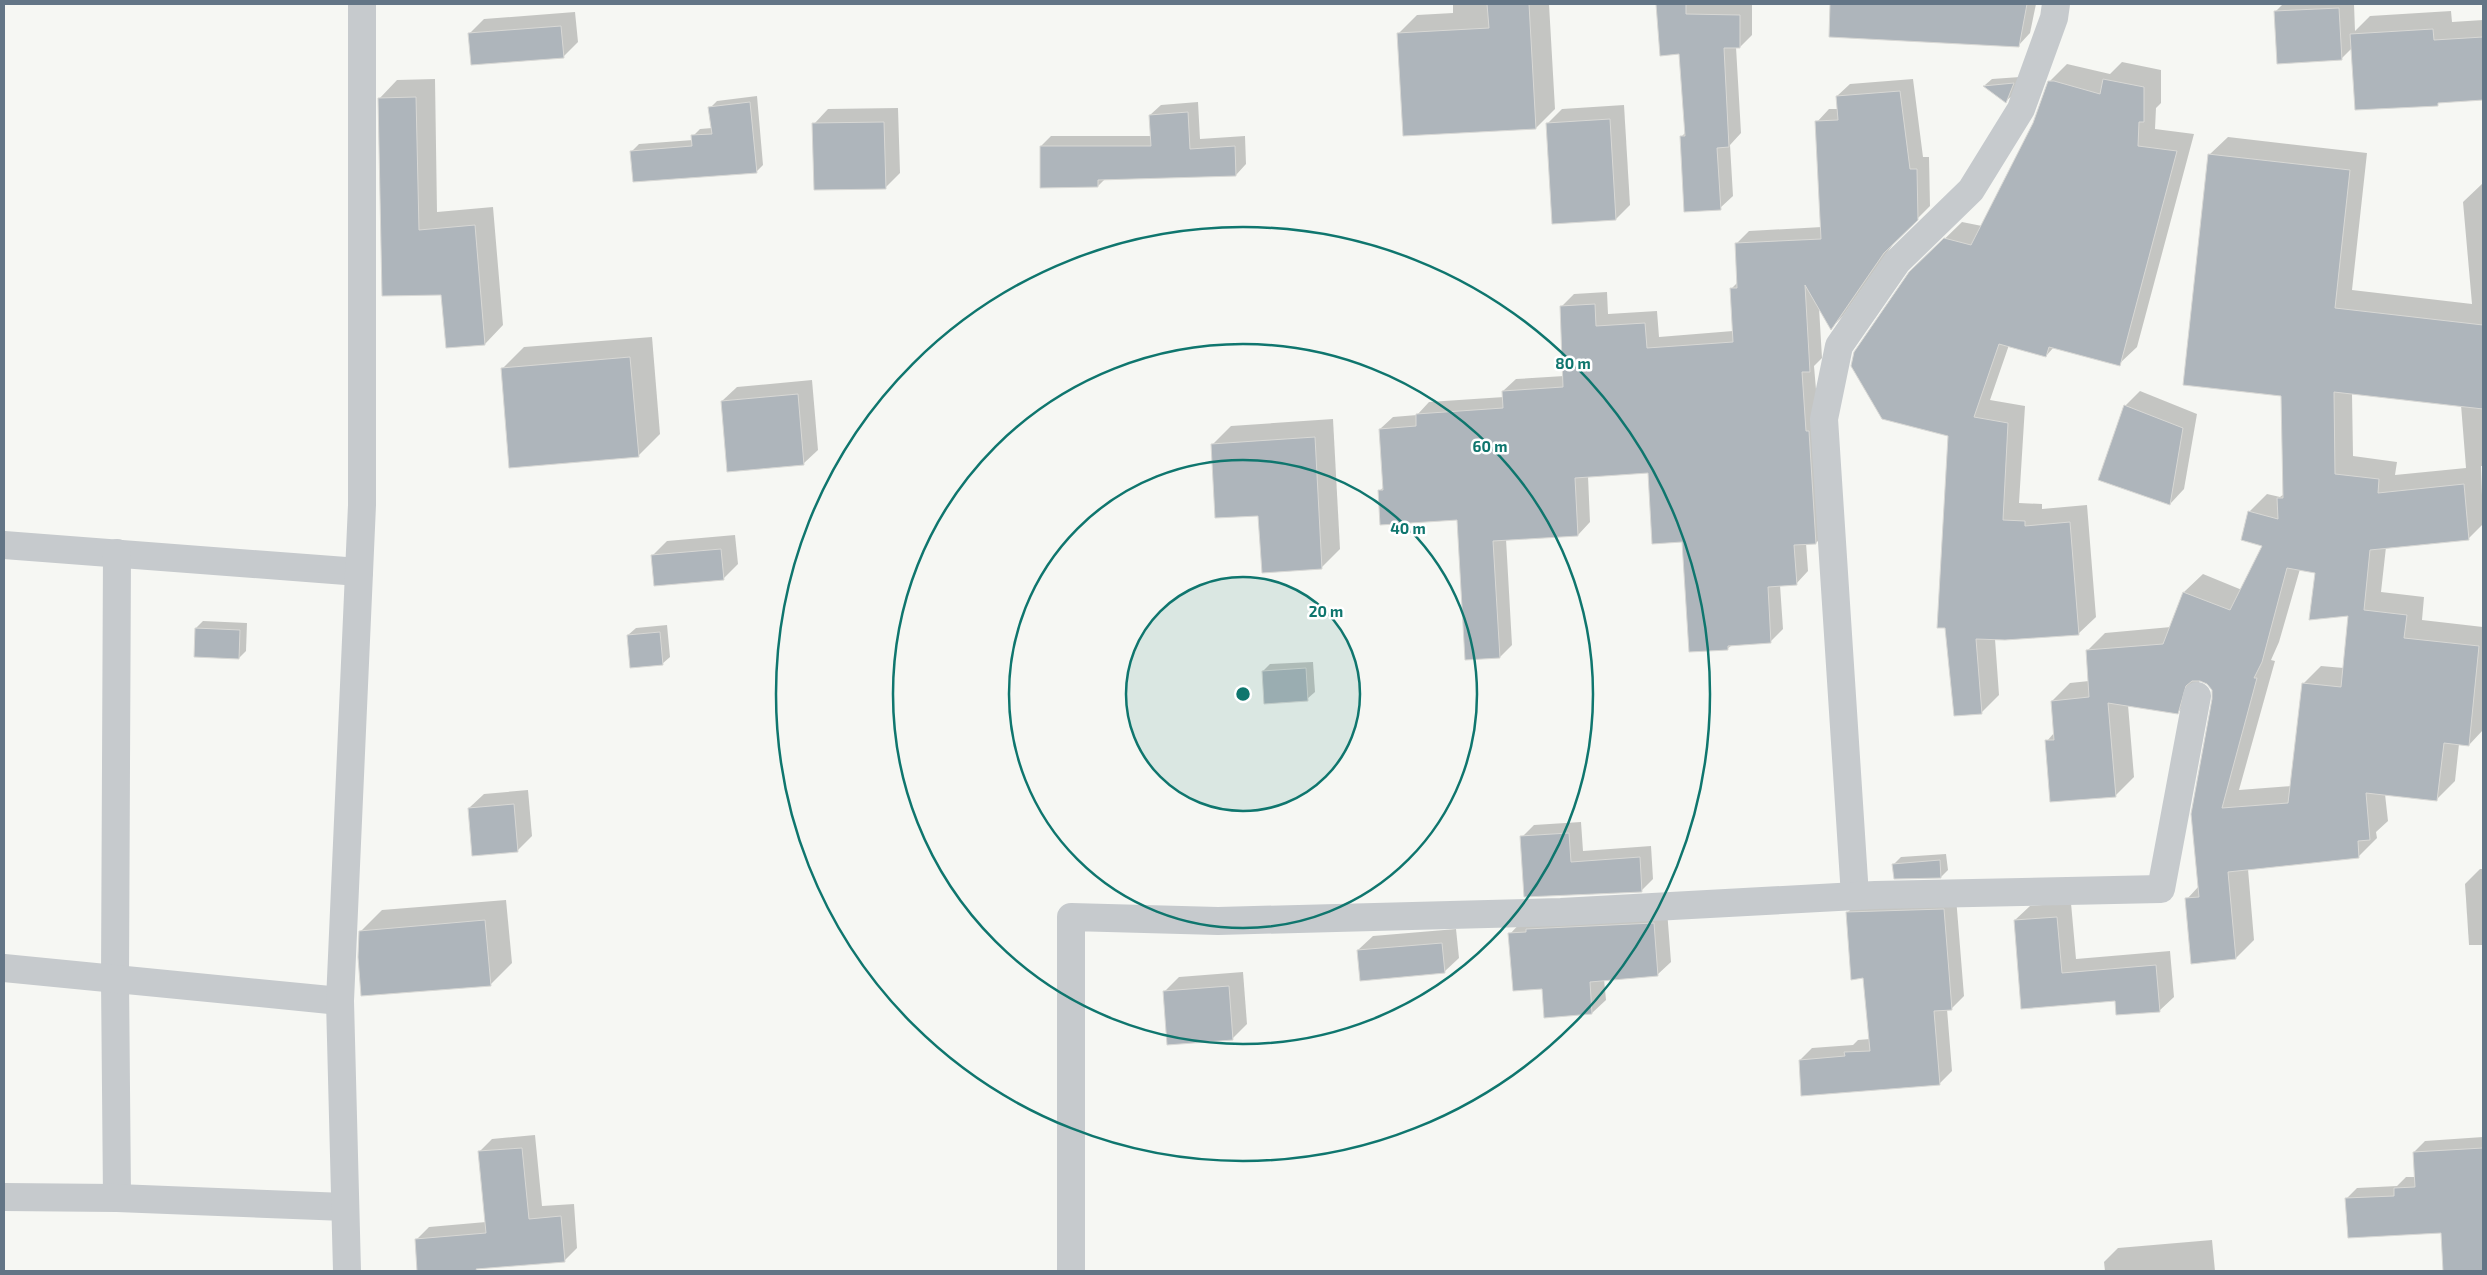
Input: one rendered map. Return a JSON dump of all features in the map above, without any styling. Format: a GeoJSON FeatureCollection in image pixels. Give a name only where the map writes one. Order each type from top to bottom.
{"type":"FeatureCollection","features":[{"type":"Feature","properties":{"kind":"street"},"geometry":{"type":"LineString","coordinates":[[347,1271],[340,1001],[362,505],[362,4]]}},
{"type":"Feature","properties":{"kind":"street"},"geometry":{"type":"LineString","coordinates":[[1855,896],[1824,419],[1839,346],[1897,262],[1971,190],[2021,109],[2054,18],[2056,4]]}},
{"type":"Feature","properties":{"kind":"street"},"geometry":{"type":"LineString","coordinates":[[4,545],[359,572]]}},
{"type":"Feature","properties":{"kind":"street"},"geometry":{"type":"LineString","coordinates":[[117,553],[115,979],[117,1198]]}},
{"type":"Feature","properties":{"kind":"street"},"geometry":{"type":"LineString","coordinates":[[1071,1271],[1071,916],[1218,921],[1561,912],[1855,896],[2161,889],[2197,696]]}},
{"type":"Feature","properties":{"kind":"street"},"geometry":{"type":"LineString","coordinates":[[4,968],[340,1001]]}},
{"type":"Feature","properties":{"kind":"street"},"geometry":{"type":"LineString","coordinates":[[4,1197],[117,1198],[345,1207]]}},
{"type":"Feature","properties":{"kind":"building"},"geometry":{"type":"Polygon","coordinates":[[[1487,4],[1529,4],[1536,129],[1403,136],[1397,33],[1489,28],[1487,4]]]}},
{"type":"Feature","properties":{"kind":"building"},"geometry":{"type":"Polygon","coordinates":[[[1656,4],[1686,4],[1686,14],[1740,15],[1740,48],[1724,48],[1729,147],[1717,148],[1721,210],[1684,212],[1680,136],[1685,136],[1679,54],[1660,56],[1656,4]]]}},
{"type":"Feature","properties":{"kind":"building"},"geometry":{"type":"Polygon","coordinates":[[[1830,4],[2027,4],[2019,47],[1829,37],[1830,4]]]}},
{"type":"Feature","properties":{"kind":"building"},"geometry":{"type":"Polygon","coordinates":[[[2339,8],[2342,60],[2277,64],[2274,11],[2339,8]]]}},
{"type":"Feature","properties":{"kind":"building"},"geometry":{"type":"Polygon","coordinates":[[[561,26],[564,58],[471,65],[468,33],[561,26]]]}},
{"type":"Feature","properties":{"kind":"building"},"geometry":{"type":"Polygon","coordinates":[[[2433,29],[2434,40],[2483,37],[2483,100],[2438,103],[2438,106],[2355,110],[2350,34],[2433,29]]]}},
{"type":"Feature","properties":{"kind":"building"},"geometry":{"type":"Polygon","coordinates":[[[2103,79],[2144,87],[2144,122],[2139,122],[2138,146],[2177,151],[2120,366],[2049,347],[2046,357],[1999,344],[1974,417],[2008,423],[2003,520],[2025,521],[2025,526],[2070,522],[2079,635],[2005,640],[1976,639],[1982,714],[1954,716],[1945,628],[1937,628],[1948,436],[1882,419],[1851,366],[1854,352],[1909,272],[1944,238],[1971,245],[2033,123],[2048,81],[2100,94],[2103,79]]]}},
{"type":"Feature","properties":{"kind":"building"},"geometry":{"type":"Polygon","coordinates":[[[2014,83],[2006,103],[1983,86],[2014,83]]]}},
{"type":"Feature","properties":{"kind":"building"},"geometry":{"type":"Polygon","coordinates":[[[1900,91],[1910,169],[1917,169],[1918,220],[1884,253],[1831,330],[1805,285],[1810,372],[1802,372],[1806,431],[1809,431],[1816,544],[1794,545],[1797,585],[1768,587],[1771,643],[1728,646],[1728,650],[1689,652],[1682,542],[1652,544],[1648,473],[1575,478],[1578,536],[1493,541],[1500,658],[1465,660],[1457,520],[1380,525],[1378,490],[1383,490],[1379,429],[1416,426],[1416,414],[1503,408],[1502,391],[1563,387],[1560,306],[1595,304],[1596,326],[1645,323],[1647,348],[1733,342],[1730,288],[1737,288],[1735,243],[1821,239],[1815,121],[1838,120],[1836,96],[1900,91]]]}},
{"type":"Feature","properties":{"kind":"building"},"geometry":{"type":"Polygon","coordinates":[[[416,97],[419,230],[475,225],[485,345],[446,348],[441,295],[382,296],[378,98],[416,97]]]}},
{"type":"Feature","properties":{"kind":"building"},"geometry":{"type":"Polygon","coordinates":[[[750,102],[757,173],[633,182],[630,151],[692,146],[691,135],[712,134],[708,107],[750,102]]]}},
{"type":"Feature","properties":{"kind":"building"},"geometry":{"type":"Polygon","coordinates":[[[1188,112],[1190,149],[1235,146],[1236,176],[1098,180],[1098,187],[1040,188],[1040,146],[1151,146],[1149,115],[1188,112]]]}},
{"type":"Feature","properties":{"kind":"building"},"geometry":{"type":"Polygon","coordinates":[[[1610,119],[1616,220],[1552,224],[1546,123],[1610,119]]]}},
{"type":"Feature","properties":{"kind":"building"},"geometry":{"type":"Polygon","coordinates":[[[884,122],[886,189],[814,190],[812,123],[884,122]]]}},
{"type":"Feature","properties":{"kind":"building"},"geometry":{"type":"Polygon","coordinates":[[[2208,154],[2350,170],[2335,308],[2483,325],[2483,409],[2334,392],[2335,474],[2379,479],[2378,493],[2464,484],[2469,540],[2370,550],[2364,610],[2407,615],[2404,638],[2479,646],[2469,746],[2444,743],[2437,801],[2366,793],[2370,840],[2358,841],[2359,858],[2228,872],[2236,959],[2191,964],[2185,898],[2199,897],[2191,814],[2212,699],[2212,690],[2207,684],[2200,681],[2192,681],[2186,686],[2178,714],[2108,703],[2116,797],[2050,802],[2045,740],[2054,740],[2051,701],[2089,697],[2086,650],[2163,644],[2183,592],[2230,610],[2262,546],[2241,540],[2248,511],[2278,519],[2277,498],[2283,498],[2281,396],[2183,385],[2208,154]],[[2287,568],[2262,662],[2254,678],[2257,678],[2222,808],[2288,803],[2302,683],[2341,687],[2348,616],[2309,620],[2315,573],[2287,568]]]}},
{"type":"Feature","properties":{"kind":"building"},"geometry":{"type":"Polygon","coordinates":[[[630,357],[639,457],[509,468],[501,368],[630,357]]]}},
{"type":"Feature","properties":{"kind":"building"},"geometry":{"type":"Polygon","coordinates":[[[798,394],[804,465],[727,472],[721,401],[798,394]]]}},
{"type":"Feature","properties":{"kind":"building"},"geometry":{"type":"Polygon","coordinates":[[[2124,405],[2183,428],[2170,505],[2098,480],[2124,405]]]}},
{"type":"Feature","properties":{"kind":"building"},"geometry":{"type":"Polygon","coordinates":[[[1315,437],[1322,569],[1262,573],[1258,516],[1215,518],[1211,444],[1315,437]]]}},
{"type":"Feature","properties":{"kind":"building"},"geometry":{"type":"Polygon","coordinates":[[[721,549],[724,580],[654,586],[651,555],[721,549]]]}},
{"type":"Feature","properties":{"kind":"building"},"geometry":{"type":"Polygon","coordinates":[[[195,628],[240,630],[239,659],[194,657],[195,628]]]}},
{"type":"Feature","properties":{"kind":"building"},"geometry":{"type":"Polygon","coordinates":[[[660,632],[663,665],[630,668],[627,635],[660,632]]]}},
{"type":"Feature","properties":{"kind":"building"},"geometry":{"type":"Polygon","coordinates":[[[1306,668],[1308,701],[1264,704],[1262,671],[1306,668]]]}},
{"type":"Feature","properties":{"kind":"building"},"geometry":{"type":"Polygon","coordinates":[[[514,804],[518,852],[472,856],[468,808],[514,804]]]}},
{"type":"Feature","properties":{"kind":"building"},"geometry":{"type":"Polygon","coordinates":[[[1569,833],[1571,862],[1640,857],[1642,892],[1524,897],[1520,836],[1569,833]]]}},
{"type":"Feature","properties":{"kind":"building"},"geometry":{"type":"Polygon","coordinates":[[[1940,860],[1941,878],[1894,879],[1892,864],[1940,860]]]}},
{"type":"Feature","properties":{"kind":"building"},"geometry":{"type":"Polygon","coordinates":[[[1944,909],[1952,1010],[1934,1011],[1940,1085],[1801,1096],[1799,1060],[1845,1056],[1844,1052],[1870,1051],[1863,978],[1851,980],[1846,912],[1944,909]]]}},
{"type":"Feature","properties":{"kind":"building"},"geometry":{"type":"Polygon","coordinates":[[[2057,917],[2062,973],[2156,965],[2160,1012],[2116,1015],[2115,1001],[2021,1009],[2014,920],[2057,917]]]}},
{"type":"Feature","properties":{"kind":"building"},"geometry":{"type":"Polygon","coordinates":[[[485,920],[491,986],[361,996],[358,957],[359,931],[485,920]]]}},
{"type":"Feature","properties":{"kind":"building"},"geometry":{"type":"Polygon","coordinates":[[[1654,923],[1658,976],[1590,982],[1592,1014],[1544,1018],[1542,989],[1513,991],[1508,933],[1526,932],[1526,929],[1654,923]]]}},
{"type":"Feature","properties":{"kind":"building"},"geometry":{"type":"Polygon","coordinates":[[[1442,943],[1445,973],[1360,981],[1357,950],[1442,943]]]}},
{"type":"Feature","properties":{"kind":"building"},"geometry":{"type":"Polygon","coordinates":[[[1229,986],[1233,1040],[1167,1045],[1163,991],[1229,986]]]}},
{"type":"Feature","properties":{"kind":"building"},"geometry":{"type":"Polygon","coordinates":[[[522,1148],[529,1219],[561,1216],[565,1262],[476,1269],[477,1271],[417,1271],[415,1239],[486,1233],[478,1151],[522,1148]]]}},
{"type":"Feature","properties":{"kind":"building"},"geometry":{"type":"Polygon","coordinates":[[[2483,1148],[2483,1271],[2443,1271],[2441,1233],[2348,1238],[2345,1198],[2394,1196],[2394,1188],[2415,1187],[2413,1152],[2483,1148]]]}}]}
